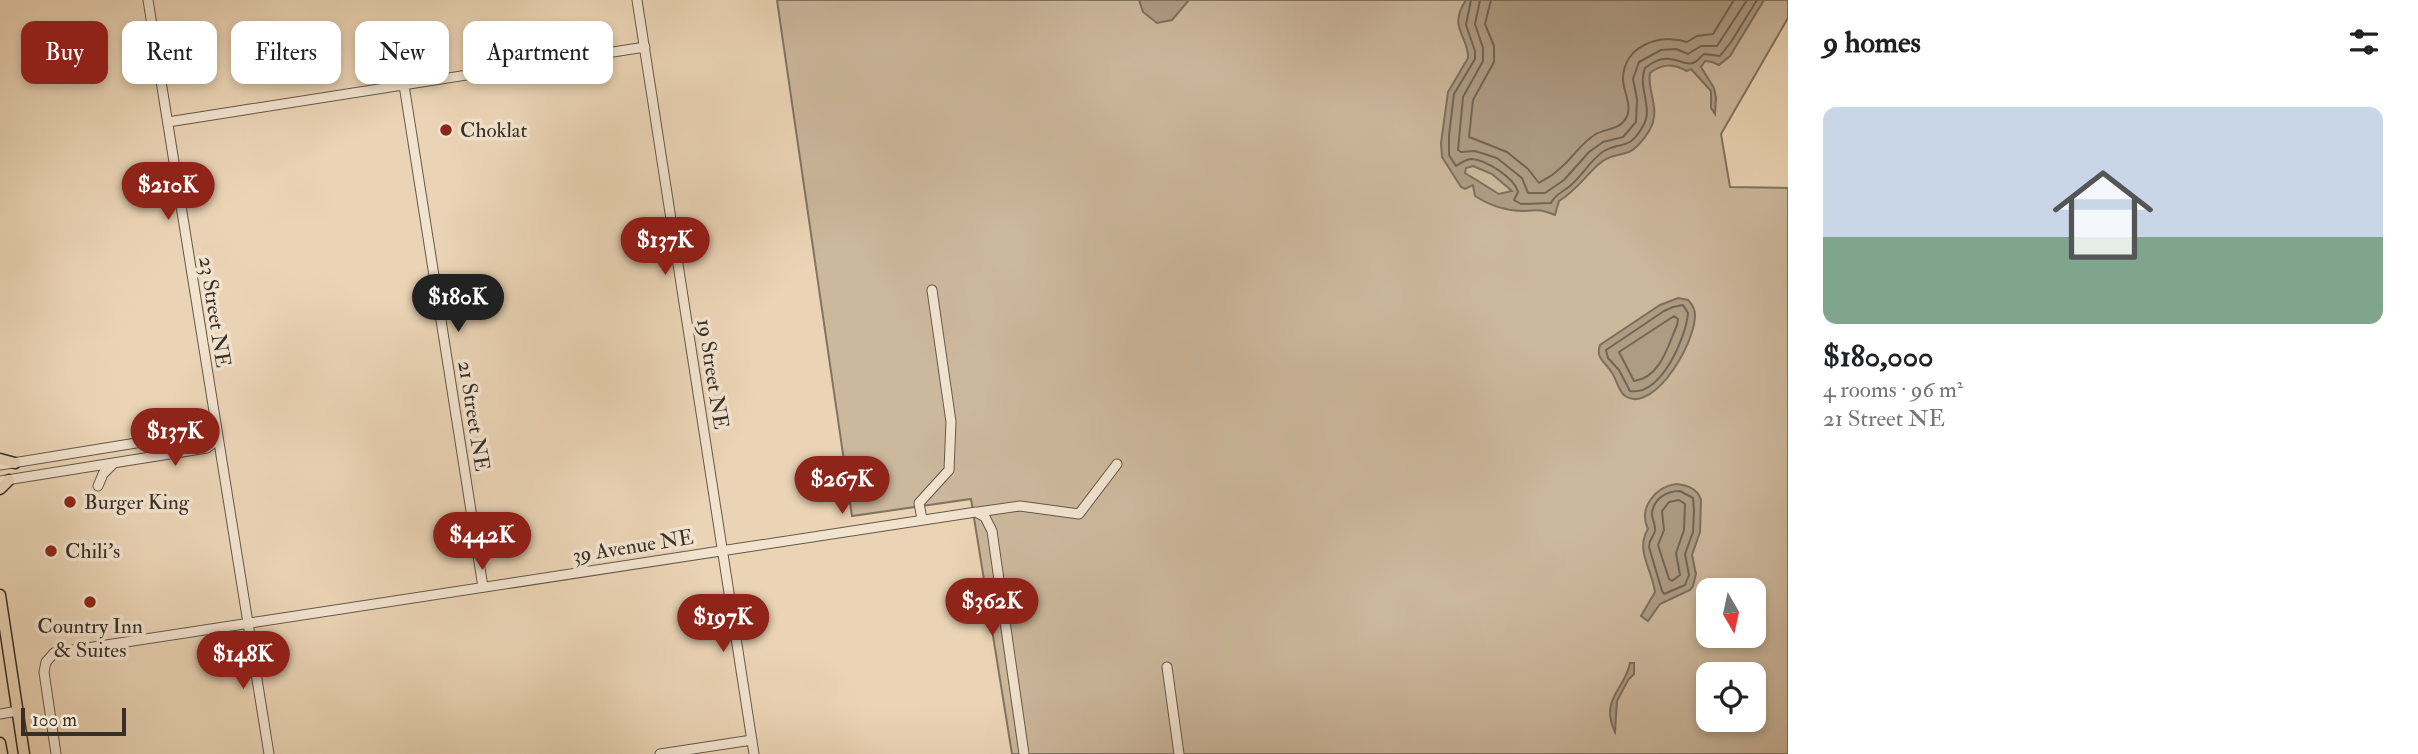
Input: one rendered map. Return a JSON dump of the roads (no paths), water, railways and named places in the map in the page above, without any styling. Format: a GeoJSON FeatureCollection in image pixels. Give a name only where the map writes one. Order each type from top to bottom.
{"type":"FeatureCollection","features":[{"type":"Feature","properties":{"kind":"main road"},"geometry":{"type":"LineString","coordinates":[[0,459],[15,463]]}},
{"type":"Feature","properties":{"kind":"main road"},"geometry":{"type":"LineString","coordinates":[[0,489],[5,480]]}},
{"type":"Feature","properties":{"kind":"main road"},"geometry":{"type":"LineString","coordinates":[[0,595],[24,754]]}},
{"type":"Feature","properties":{"kind":"main road"},"geometry":{"type":"LineString","coordinates":[[0,601],[3,614]]}},
{"type":"Feature","properties":{"kind":"street","name":"23 Street NE"},"geometry":{"type":"LineString","coordinates":[[148,0],[269,754]]}},
{"type":"Feature","properties":{"kind":"street","name":"19 Street NE"},"geometry":{"type":"LineString","coordinates":[[637,0],[754,754]]}},
{"type":"Feature","properties":{"kind":"street"},"geometry":{"type":"LineString","coordinates":[[168,122],[645,47]]}},
{"type":"Feature","properties":{"kind":"street","name":"21 Street NE"},"geometry":{"type":"LineString","coordinates":[[404,85],[483,587]]}},
{"type":"Feature","properties":{"kind":"street"},"geometry":{"type":"LineString","coordinates":[[922,519],[919,503],[949,470],[951,422],[932,290]]}},
{"type":"Feature","properties":{"kind":"street"},"geometry":{"type":"LineString","coordinates":[[0,466],[204,432],[218,439],[207,448],[5,480]]}},
{"type":"Feature","properties":{"kind":"street"},"geometry":{"type":"LineString","coordinates":[[95,465],[102,455],[146,442]]}},
{"type":"Feature","properties":{"kind":"street"},"geometry":{"type":"LineString","coordinates":[[98,486],[103,474],[116,462]]}},
{"type":"Feature","properties":{"kind":"street","name":"39 Avenue NE"},"geometry":{"type":"LineString","coordinates":[[56,754],[44,672],[44,664],[54,653],[972,512],[1020,506],[1079,514],[1117,464]]}},
{"type":"Feature","properties":{"kind":"street"},"geometry":{"type":"LineString","coordinates":[[972,512],[985,517],[992,531],[1024,754]]}},
{"type":"Feature","properties":{"kind":"street"},"geometry":{"type":"LineString","coordinates":[[1167,667],[1179,754]]}},
{"type":"Feature","properties":{"kind":"street"},"geometry":{"type":"LineString","coordinates":[[0,714],[18,711]]}},
{"type":"Feature","properties":{"kind":"street"},"geometry":{"type":"LineString","coordinates":[[660,754],[752,740]]}},
{"type":"Feature","properties":{"kind":"water"},"geometry":{"type":"Polygon","coordinates":[[[1139,0],[1189,0],[1172,20],[1157,23],[1143,12],[1139,0]]]}},
{"type":"Feature","properties":{"kind":"water"},"geometry":{"type":"Polygon","coordinates":[[[1466,0],[1764,0],[1730,56],[1719,65],[1705,61],[1701,67],[1714,88],[1715,114],[1711,108],[1711,91],[1691,69],[1687,71],[1677,67],[1659,67],[1650,73],[1654,116],[1647,135],[1633,150],[1610,157],[1599,164],[1559,201],[1555,215],[1539,210],[1510,210],[1486,202],[1475,196],[1473,185],[1465,189],[1461,187],[1442,157],[1441,143],[1448,92],[1468,58],[1459,25],[1461,10],[1466,0]],[[1473,166],[1466,168],[1465,173],[1499,194],[1512,191],[1492,174],[1473,166]]]}},
{"type":"Feature","properties":{"kind":"water"},"geometry":{"type":"Polygon","coordinates":[[[1678,298],[1688,300],[1694,309],[1695,320],[1684,352],[1662,384],[1650,394],[1637,399],[1625,396],[1600,357],[1600,345],[1660,305],[1678,298]]]}},
{"type":"Feature","properties":{"kind":"water"},"geometry":{"type":"Polygon","coordinates":[[[1676,484],[1692,488],[1701,500],[1700,532],[1692,555],[1696,574],[1690,590],[1660,604],[1648,621],[1641,616],[1655,592],[1644,552],[1644,537],[1648,529],[1645,514],[1655,494],[1676,484]]]}},
{"type":"Feature","properties":{"kind":"water"},"geometry":{"type":"Polygon","coordinates":[[[1630,663],[1634,663],[1634,674],[1617,701],[1615,732],[1610,711],[1630,663]]]}},
{"type":"Feature","properties":{"kind":"place","name":"Choklat"},"geometry":{"type":"Point","coordinates":[446,130]}},
{"type":"Feature","properties":{"kind":"place","name":"Burger King"},"geometry":{"type":"Point","coordinates":[70,502]}},
{"type":"Feature","properties":{"kind":"place","name":"Chili's"},"geometry":{"type":"Point","coordinates":[51,551]}},
{"type":"Feature","properties":{"kind":"place","name":"Country Inn & Suites"},"geometry":{"type":"Point","coordinates":[90,602]}}]}
